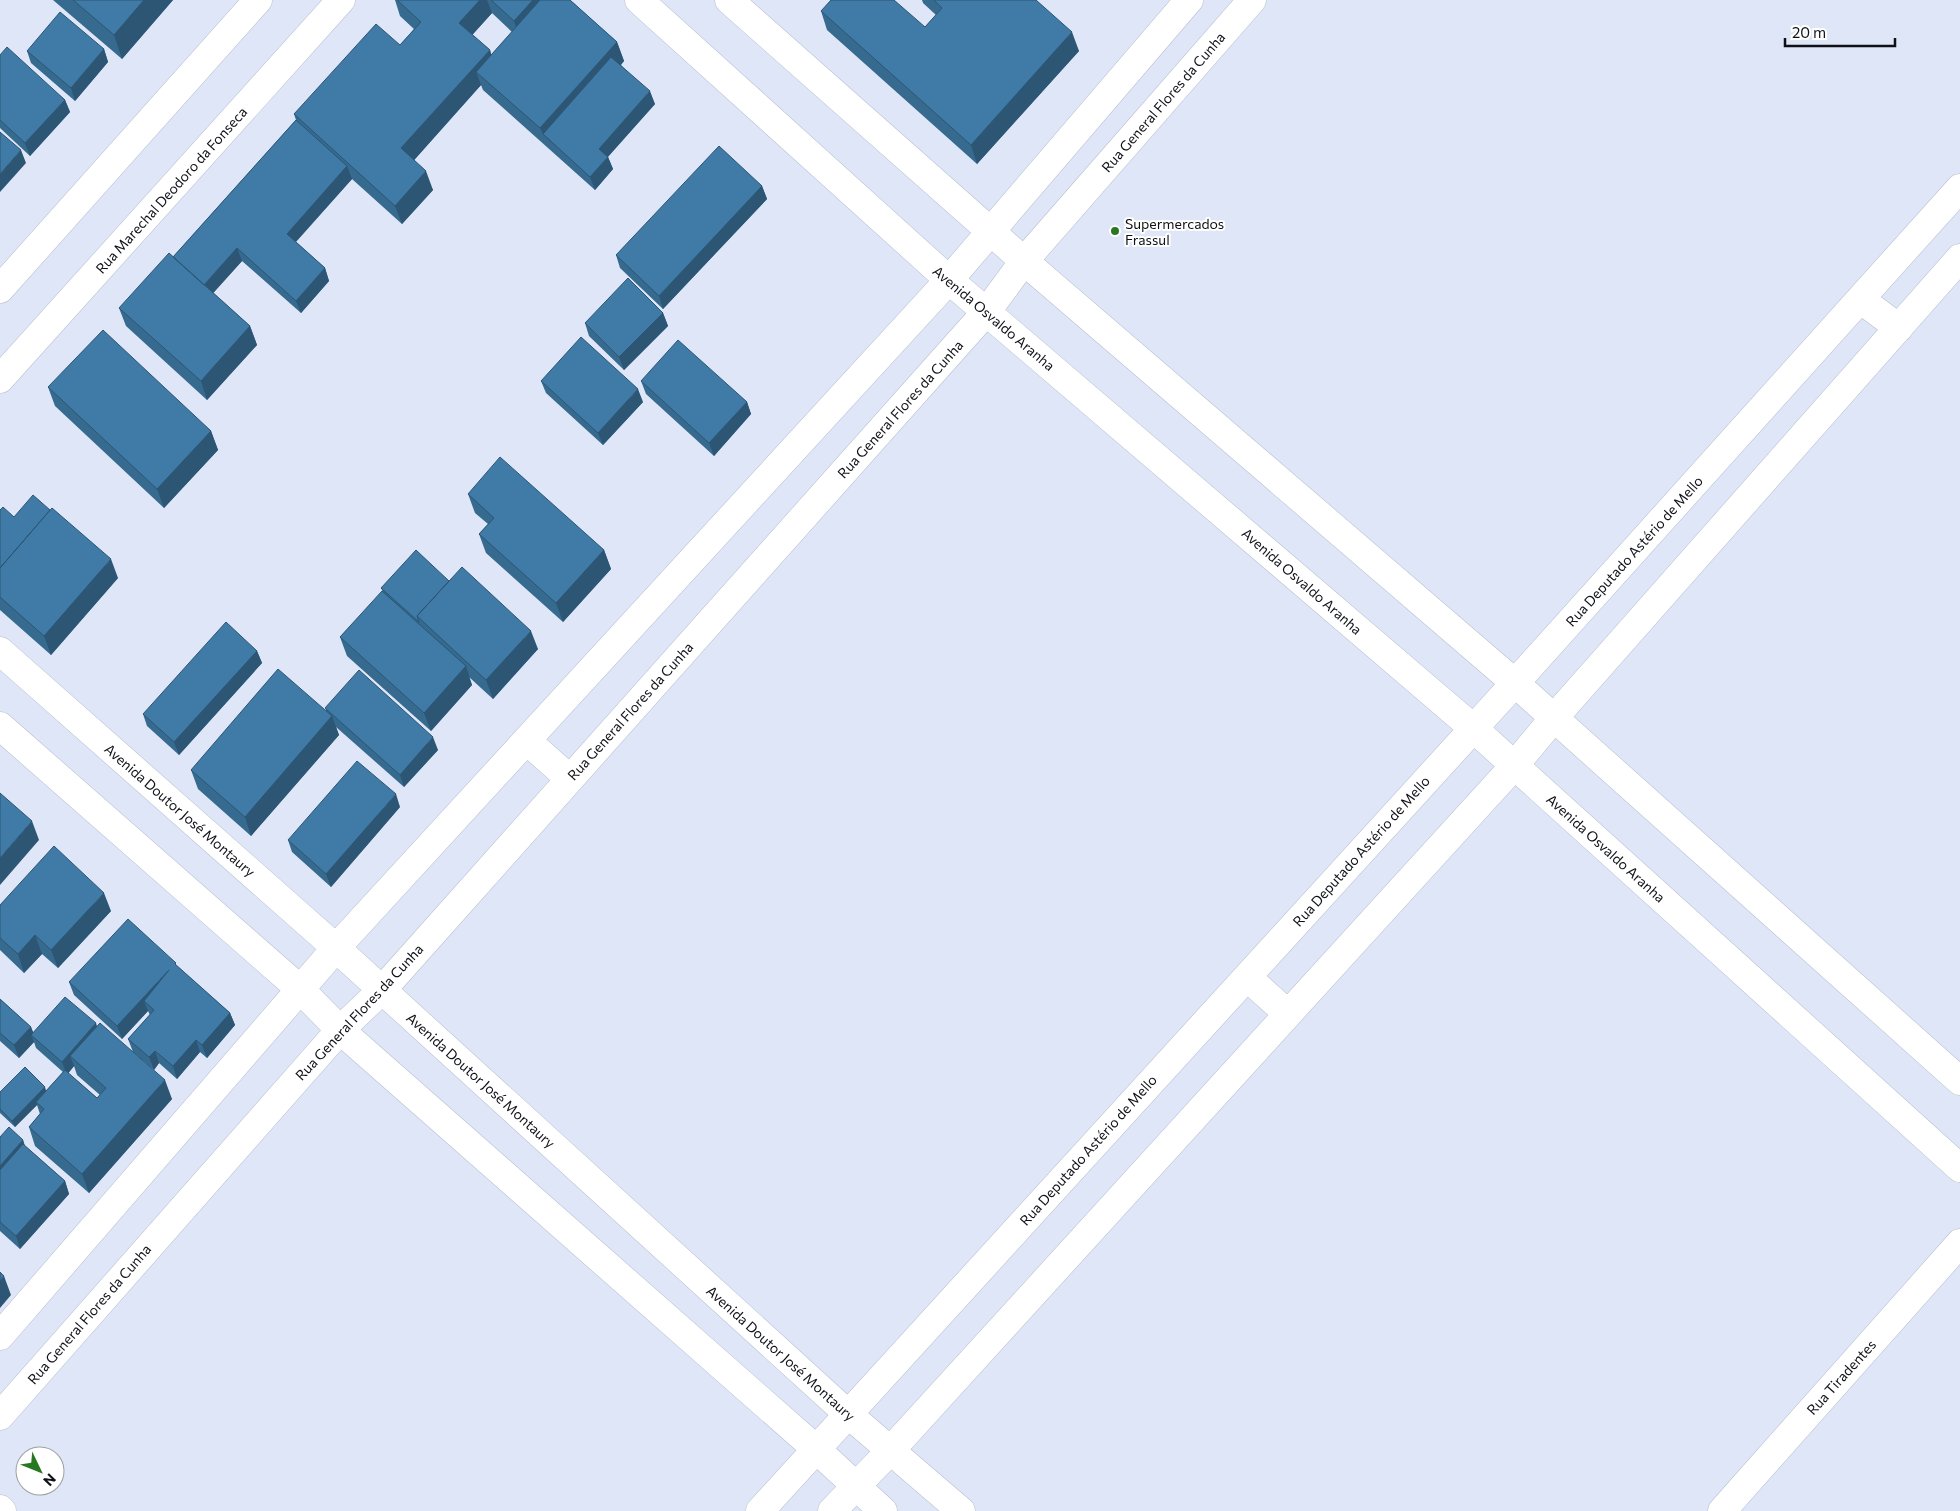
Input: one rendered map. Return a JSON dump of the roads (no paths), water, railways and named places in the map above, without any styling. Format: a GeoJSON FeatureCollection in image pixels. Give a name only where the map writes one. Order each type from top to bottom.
{"type":"FeatureCollection","features":[{"type":"Feature","properties":{"kind":"street"},"geometry":{"type":"LineString","coordinates":[[0,289],[258,0]]}},
{"type":"Feature","properties":{"kind":"street","name":"Rua Marechal Deodoro da Fonseca"},"geometry":{"type":"LineString","coordinates":[[0,379],[341,0]]}},
{"type":"Feature","properties":{"kind":"street","name":"Avenida Osvaldo Aranha"},"geometry":{"type":"LineString","coordinates":[[639,0],[950,280],[1473,728],[1960,1168]]}},
{"type":"Feature","properties":{"kind":"street"},"geometry":{"type":"LineString","coordinates":[[730,0],[1024,261],[1516,683],[1553,719],[1960,1082]]}},
{"type":"Feature","properties":{"kind":"street"},"geometry":{"type":"LineString","coordinates":[[0,1336],[336,948],[950,280],[1189,0]]}},
{"type":"Feature","properties":{"kind":"street","name":"Rua General Flores da Cunha"},"geometry":{"type":"LineString","coordinates":[[0,1416],[340,1030],[382,990],[987,311],[1024,261],[1251,1]]}},
{"type":"Feature","properties":{"kind":"street","name":"Rua Deputado Astério de Mello"},"geometry":{"type":"LineString","coordinates":[[760,1511],[1516,683],[1960,188]]}},
{"type":"Feature","properties":{"kind":"street"},"geometry":{"type":"LineString","coordinates":[[832,1511],[890,1450],[1514,766],[1553,719],[1960,258]]}},
{"type":"Feature","properties":{"kind":"street"},"geometry":{"type":"LineString","coordinates":[[1860,299],[1899,328]]}},
{"type":"Feature","properties":{"kind":"street","name":"Avenida Doutor José Montaury"},"geometry":{"type":"LineString","coordinates":[[0,651],[336,948],[848,1414],[961,1511]]}},
{"type":"Feature","properties":{"kind":"street"},"geometry":{"type":"LineString","coordinates":[[0,726],[301,990],[340,1030],[816,1449],[883,1511]]}},
{"type":"Feature","properties":{"kind":"street"},"geometry":{"type":"LineString","coordinates":[[527,741],[570,779]]}},
{"type":"Feature","properties":{"kind":"street"},"geometry":{"type":"LineString","coordinates":[[1247,977],[1288,1014]]}},
{"type":"Feature","properties":{"kind":"street","name":"Rua Tiradentes"},"geometry":{"type":"LineString","coordinates":[[1722,1511],[1960,1244]]}},
{"type":"Feature","properties":{"kind":"place","name":"Supermercados Frassul"},"geometry":{"type":"Point","coordinates":[1115,231]}}]}
